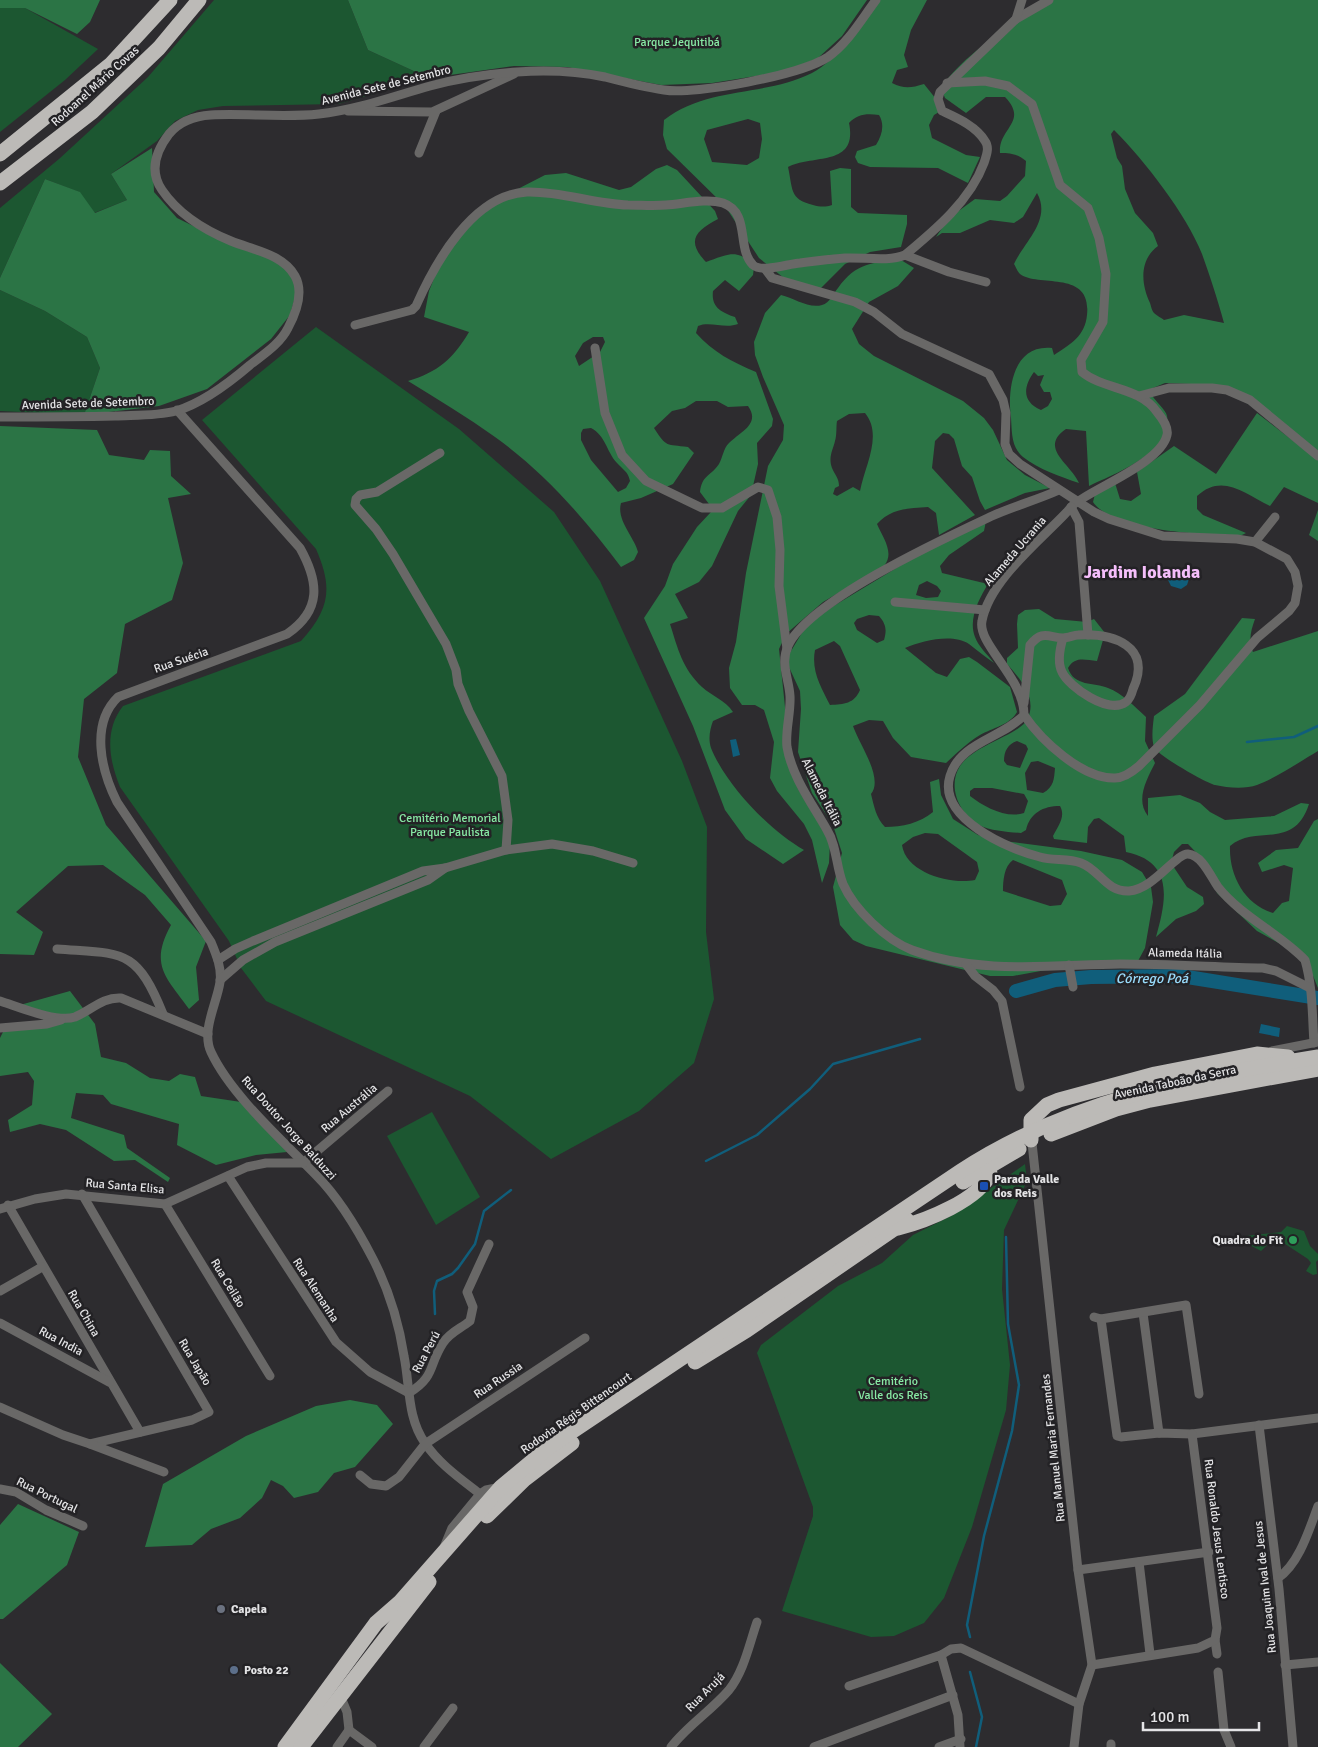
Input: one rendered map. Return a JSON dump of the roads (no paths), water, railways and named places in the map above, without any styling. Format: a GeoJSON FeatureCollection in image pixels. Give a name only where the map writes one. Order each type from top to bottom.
{"type":"FeatureCollection","features":[{"type":"Feature","properties":{"kind":"highway","name":"Rodoanel Mário Covas"},"geometry":{"type":"LineString","coordinates":[[0,154],[111,64],[170,0]]}},
{"type":"Feature","properties":{"kind":"highway","name":"Rodoanel Mário Covas"},"geometry":{"type":"LineString","coordinates":[[0,184],[92,112],[159,48],[199,0]]}},
{"type":"Feature","properties":{"kind":"highway"},"geometry":{"type":"LineString","coordinates":[[1026,1138],[1031,1120],[1037,1113],[1059,1100],[1155,1074],[1257,1054],[1315,1054]]}},
{"type":"Feature","properties":{"kind":"highway","name":"Avenida Taboão da Serra"},"geometry":{"type":"LineString","coordinates":[[901,1212],[1026,1138],[1084,1109],[1172,1083],[1315,1054]]}},
{"type":"Feature","properties":{"kind":"highway","name":"Avenida Taboão da Serra"},"geometry":{"type":"LineString","coordinates":[[892,1231],[984,1162]]}},
{"type":"Feature","properties":{"kind":"highway","name":"Rodovia Régis Bittencourt"},"geometry":{"type":"LineString","coordinates":[[285,1747],[376,1623],[400,1602],[441,1553],[501,1487],[549,1447],[901,1212]]}},
{"type":"Feature","properties":{"kind":"highway","name":"Rodovia Régis Bittencourt"},"geometry":{"type":"LineString","coordinates":[[301,1747],[462,1541],[525,1479],[572,1443],[639,1397],[747,1330],[892,1231]]}},
{"type":"Feature","properties":{"kind":"street","name":"Avenida Sete de Setembro"},"geometry":{"type":"LineString","coordinates":[[0,417],[141,415],[177,410],[207,396],[276,344],[286,332],[298,301],[299,285],[294,274],[281,261],[208,230],[190,219],[168,199],[158,184],[155,173],[159,150],[170,132],[181,123],[192,118],[207,115],[319,114],[473,76],[520,72],[565,72],[602,77],[668,91],[688,91],[796,71],[829,56],[845,42],[876,0]]}},
{"type":"Feature","properties":{"kind":"street"},"geometry":{"type":"LineString","coordinates":[[1016,19],[1022,0]]}},
{"type":"Feature","properties":{"kind":"street"},"geometry":{"type":"LineString","coordinates":[[905,256],[969,193],[978,180],[988,151],[985,140],[970,126],[942,111],[939,107],[940,92],[947,83],[1016,19],[1048,0]]}},
{"type":"Feature","properties":{"kind":"street"},"geometry":{"type":"LineString","coordinates":[[335,111],[380,113],[436,111],[520,72]]}},
{"type":"Feature","properties":{"kind":"street"},"geometry":{"type":"LineString","coordinates":[[947,83],[985,81],[1008,86],[1032,104],[1060,185],[1088,208],[1100,238],[1106,274],[1103,322],[1081,360],[1082,372],[1090,379],[1139,396],[1169,388],[1212,388],[1226,390],[1250,400],[1318,456]]}},
{"type":"Feature","properties":{"kind":"street"},"geometry":{"type":"LineString","coordinates":[[419,153],[436,111]]}},
{"type":"Feature","properties":{"kind":"street"},"geometry":{"type":"LineString","coordinates":[[355,325],[412,310],[416,306],[438,261],[474,218],[486,208],[509,196],[526,192],[618,204],[664,206],[705,202],[723,203],[734,211],[741,223],[748,257],[755,267],[766,270],[772,278],[855,302],[874,312],[902,334],[990,374],[1006,413],[1006,444],[1009,454],[1020,464],[1059,490],[1074,504],[1109,519],[1163,536],[1237,539],[1255,542],[1274,517]]}},
{"type":"Feature","properties":{"kind":"street"},"geometry":{"type":"LineString","coordinates":[[766,270],[778,265],[844,258],[894,258],[905,256],[949,272],[986,282]]}},
{"type":"Feature","properties":{"kind":"street","name":"Alameda Itália"},"geometry":{"type":"LineString","coordinates":[[596,348],[605,413],[622,455],[646,481],[702,508],[722,508],[758,487],[768,490],[777,517],[780,550],[779,586],[787,649],[784,663],[790,696],[788,749],[803,787],[830,836],[844,885],[877,928],[890,939],[911,950],[966,964],[997,967],[1070,969],[1211,966],[1263,968],[1276,971],[1313,999]]}},
{"type":"Feature","properties":{"kind":"street","name":"Alameda Ucrania"},"geometry":{"type":"LineString","coordinates":[[1139,396],[1156,410],[1168,428],[1163,444],[1154,454],[1124,475],[1074,504],[1044,534],[1001,583],[985,610],[981,623],[984,640],[1009,671],[1024,710],[1035,731],[1051,747],[1089,772],[1117,778],[1128,774],[1139,766],[1200,705],[1257,638],[1290,611],[1295,602],[1298,586],[1295,572],[1287,559],[1255,542]]}},
{"type":"Feature","properties":{"kind":"street","name":"Rua Suécia"},"geometry":{"type":"LineString","coordinates":[[177,410],[300,548],[312,571],[315,591],[308,617],[287,634],[118,697],[109,706],[104,717],[101,731],[102,757],[108,784],[117,802],[212,942],[218,960],[220,980]]}},
{"type":"Feature","properties":{"kind":"street"},"geometry":{"type":"LineString","coordinates":[[440,452],[377,492],[360,495],[356,499],[355,506],[376,529],[393,554],[446,644],[456,670],[458,684],[469,711],[502,776],[508,820],[506,850]]}},
{"type":"Feature","properties":{"kind":"street"},"geometry":{"type":"LineString","coordinates":[[787,649],[797,632],[810,618],[846,592],[993,516],[1059,490]]}},
{"type":"Feature","properties":{"kind":"street"},"geometry":{"type":"LineString","coordinates":[[1074,504],[1079,522],[1088,635]]}},
{"type":"Feature","properties":{"kind":"street"},"geometry":{"type":"LineString","coordinates":[[895,602],[985,610]]}},
{"type":"Feature","properties":{"kind":"street"},"geometry":{"type":"LineString","coordinates":[[1063,638],[1060,650],[1060,665],[1062,672],[1070,682],[1101,703],[1114,706],[1125,703],[1137,678],[1137,660],[1134,650],[1126,643],[1116,639],[1088,635],[1063,638],[1046,634],[1035,638],[1030,645],[1024,710],[1011,727],[974,746],[957,762],[950,774],[948,784],[956,810],[968,822],[1005,845],[1024,853],[1056,861],[1082,863],[1108,885],[1118,890],[1137,889],[1155,880],[1180,855],[1188,854],[1195,856],[1219,888],[1245,913],[1305,960],[1313,999],[1311,1014],[1315,1054]]}},
{"type":"Feature","properties":{"kind":"street"},"geometry":{"type":"LineString","coordinates":[[218,960],[235,949],[349,900],[423,871],[445,868],[506,850],[552,844],[593,851],[633,863]]}},
{"type":"Feature","properties":{"kind":"street"},"geometry":{"type":"LineString","coordinates":[[220,980],[243,960],[275,942],[428,880],[445,868]]}},
{"type":"Feature","properties":{"kind":"street"},"geometry":{"type":"LineString","coordinates":[[57,949],[120,955],[130,960],[151,986],[163,1014]]}},
{"type":"Feature","properties":{"kind":"street"},"geometry":{"type":"LineString","coordinates":[[966,964],[975,976],[993,990],[1002,1001],[1020,1087]]}},
{"type":"Feature","properties":{"kind":"street"},"geometry":{"type":"LineString","coordinates":[[1070,969],[1073,987]]}},
{"type":"Feature","properties":{"kind":"street","name":"Rua Doutor Jorge Balduzzi"},"geometry":{"type":"LineString","coordinates":[[220,980],[208,1034],[210,1051],[239,1094],[317,1176],[351,1222],[374,1260],[386,1291],[404,1355],[414,1421],[425,1444],[453,1472],[480,1494]]}},
{"type":"Feature","properties":{"kind":"street"},"geometry":{"type":"LineString","coordinates":[[0,1028],[47,1024],[83,1013],[101,1001],[112,997],[131,1000],[208,1034]]}},
{"type":"Feature","properties":{"kind":"street"},"geometry":{"type":"LineString","coordinates":[[0,1001],[64,1018]]}},
{"type":"Feature","properties":{"kind":"street","name":"Rua Austrália"},"geometry":{"type":"LineString","coordinates":[[303,1163],[388,1091]]}},
{"type":"Feature","properties":{"kind":"street","name":"Rua Manuel Maria Fernandes"},"geometry":{"type":"LineString","coordinates":[[1026,1138],[1054,1320],[1078,1570],[1092,1665],[1079,1704],[1074,1747]]}},
{"type":"Feature","properties":{"kind":"street","name":"Rua Santa Elisa"},"geometry":{"type":"LineString","coordinates":[[4,1207],[50,1196],[82,1194],[165,1204],[247,1167],[266,1163],[303,1163]]}},
{"type":"Feature","properties":{"kind":"street","name":"Rua Alemanha"},"geometry":{"type":"LineString","coordinates":[[228,1176],[336,1342],[370,1372],[409,1393]]}},
{"type":"Feature","properties":{"kind":"street","name":"Rua Japão"},"geometry":{"type":"LineString","coordinates":[[82,1194],[209,1412],[192,1420],[90,1444]]}},
{"type":"Feature","properties":{"kind":"street","name":"Rua Ceilão"},"geometry":{"type":"LineString","coordinates":[[165,1204],[270,1376]]}},
{"type":"Feature","properties":{"kind":"street","name":"Rua China"},"geometry":{"type":"LineString","coordinates":[[4,1207],[42,1266],[140,1432]]}},
{"type":"Feature","properties":{"kind":"street","name":"Rua Perú"},"geometry":{"type":"LineString","coordinates":[[409,1393],[422,1385],[428,1377],[443,1342],[452,1331],[470,1321],[473,1307],[467,1292],[489,1244]]}},
{"type":"Feature","properties":{"kind":"street"},"geometry":{"type":"LineString","coordinates":[[0,1291],[42,1266]]}},
{"type":"Feature","properties":{"kind":"street"},"geometry":{"type":"LineString","coordinates":[[1198,1394],[1186,1305],[1144,1313],[1098,1318],[1117,1436],[1159,1433],[1192,1434],[1318,1418]]}},
{"type":"Feature","properties":{"kind":"street"},"geometry":{"type":"LineString","coordinates":[[1144,1313],[1159,1433]]}},
{"type":"Feature","properties":{"kind":"street","name":"Rua India"},"geometry":{"type":"LineString","coordinates":[[1,1325],[109,1382]]}},
{"type":"Feature","properties":{"kind":"street","name":"Rua Russia"},"geometry":{"type":"LineString","coordinates":[[360,1475],[371,1484],[386,1486],[399,1477],[425,1444],[585,1338]]}},
{"type":"Feature","properties":{"kind":"street"},"geometry":{"type":"LineString","coordinates":[[0,1406],[63,1435],[164,1472]]}},
{"type":"Feature","properties":{"kind":"street","name":"Rua Joaquim Ival de Jesus"},"geometry":{"type":"LineString","coordinates":[[1259,1425],[1278,1578],[1293,1747]]}},
{"type":"Feature","properties":{"kind":"street","name":"Rua Ronaldo Jesus Lentisco"},"geometry":{"type":"LineString","coordinates":[[1192,1434],[1209,1552],[1217,1628],[1215,1640],[1217,1654]]}},
{"type":"Feature","properties":{"kind":"street"},"geometry":{"type":"LineString","coordinates":[[441,1553],[452,1528],[480,1494],[486,1490],[501,1487]]}},
{"type":"Feature","properties":{"kind":"street","name":"Rua Portugal"},"geometry":{"type":"LineString","coordinates":[[0,1490],[16,1492],[46,1510],[83,1526]]}},
{"type":"Feature","properties":{"kind":"street"},"geometry":{"type":"LineString","coordinates":[[1278,1578],[1285,1574],[1295,1560],[1318,1506]]}},
{"type":"Feature","properties":{"kind":"street"},"geometry":{"type":"LineString","coordinates":[[1078,1570],[1209,1552]]}},
{"type":"Feature","properties":{"kind":"street"},"geometry":{"type":"LineString","coordinates":[[1139,1562],[1150,1654]]}},
{"type":"Feature","properties":{"kind":"street","name":"Rua Arujá"},"geometry":{"type":"LineString","coordinates":[[671,1747],[692,1723],[728,1690],[739,1674],[757,1622]]}},
{"type":"Feature","properties":{"kind":"street"},"geometry":{"type":"LineString","coordinates":[[1092,1665],[1150,1654],[1198,1648],[1215,1640]]}},
{"type":"Feature","properties":{"kind":"street"},"geometry":{"type":"LineString","coordinates":[[849,1686],[941,1655],[951,1649],[960,1648],[1079,1704]]}},
{"type":"Feature","properties":{"kind":"street"},"geometry":{"type":"LineString","coordinates":[[940,1747],[960,1743],[958,1715],[941,1655]]}},
{"type":"Feature","properties":{"kind":"street"},"geometry":{"type":"LineString","coordinates":[[1285,1664],[1318,1662]]}},
{"type":"Feature","properties":{"kind":"street"},"geometry":{"type":"LineString","coordinates":[[1218,1672],[1224,1730],[1231,1747]]}},
{"type":"Feature","properties":{"kind":"street"},"geometry":{"type":"LineString","coordinates":[[337,1747],[349,1730],[347,1712],[340,1695]]}},
{"type":"Feature","properties":{"kind":"street"},"geometry":{"type":"LineString","coordinates":[[814,1747],[953,1695]]}},
{"type":"Feature","properties":{"kind":"street"},"geometry":{"type":"LineString","coordinates":[[424,1747],[452,1708]]}},
{"type":"Feature","properties":{"kind":"street"},"geometry":{"type":"LineString","coordinates":[[349,1730],[372,1747]]}},
{"type":"Feature","properties":{"kind":"water"},"geometry":{"type":"Polygon","coordinates":[[[1170,573],[1189,579],[1187,585],[1181,589],[1171,586],[1168,580],[1170,573]]]}},
{"type":"Feature","properties":{"kind":"water"},"geometry":{"type":"Polygon","coordinates":[[[736,739],[740,755],[733,757],[730,740],[736,739]]]}},
{"type":"Feature","properties":{"kind":"water"},"geometry":{"type":"Polygon","coordinates":[[[1261,1024],[1280,1028],[1279,1037],[1259,1033],[1261,1024]]]}},
{"type":"Feature","properties":{"kind":"waterway"},"geometry":{"type":"LineString","coordinates":[[1247,742],[1294,737],[1318,726]]}},
{"type":"Feature","properties":{"kind":"waterway","name":"Córrego Poá"},"geometry":{"type":"LineString","coordinates":[[1016,991],[1055,980],[1091,977],[1181,976],[1318,998]]}},
{"type":"Feature","properties":{"kind":"waterway"},"geometry":{"type":"LineString","coordinates":[[706,1161],[757,1135],[810,1089],[833,1064],[920,1039]]}},
{"type":"Feature","properties":{"kind":"waterway"},"geometry":{"type":"LineString","coordinates":[[435,1314],[434,1291],[437,1281],[452,1274],[458,1268],[475,1244],[484,1211],[511,1190]]}},
{"type":"Feature","properties":{"kind":"waterway"},"geometry":{"type":"LineString","coordinates":[[970,1637],[967,1625],[984,1536],[1012,1431],[1019,1385],[1008,1324],[1006,1237]]}},
{"type":"Feature","properties":{"kind":"waterway"},"geometry":{"type":"LineString","coordinates":[[970,1672],[982,1717],[976,1747]]}},
{"type":"Feature","properties":{"kind":"place","name":"Parada Valle dos Reis"},"geometry":{"type":"Point","coordinates":[984,1186]}},
{"type":"Feature","properties":{"kind":"place","name":"Quadra do Fit"},"geometry":{"type":"Point","coordinates":[1293,1240]}},
{"type":"Feature","properties":{"kind":"place","name":"Capela"},"geometry":{"type":"Point","coordinates":[221,1609]}},
{"type":"Feature","properties":{"kind":"place","name":"Posto 22"},"geometry":{"type":"Point","coordinates":[234,1670]}},
{"type":"Feature","properties":{"kind":"district","name":"Jardim Iolanda"},"geometry":{"type":"Point","coordinates":[1142,572]}},
{"type":"Feature","properties":{"kind":"park label","name":"Parque Jequitibá"},"geometry":{"type":"Point","coordinates":[677,42]}},
{"type":"Feature","properties":{"kind":"park label","name":"Cemitério Memorial Parque Paulista"},"geometry":{"type":"Point","coordinates":[450,825]}},
{"type":"Feature","properties":{"kind":"park label","name":"Cemitério Valle dos Reis"},"geometry":{"type":"Point","coordinates":[893,1388]}}]}
